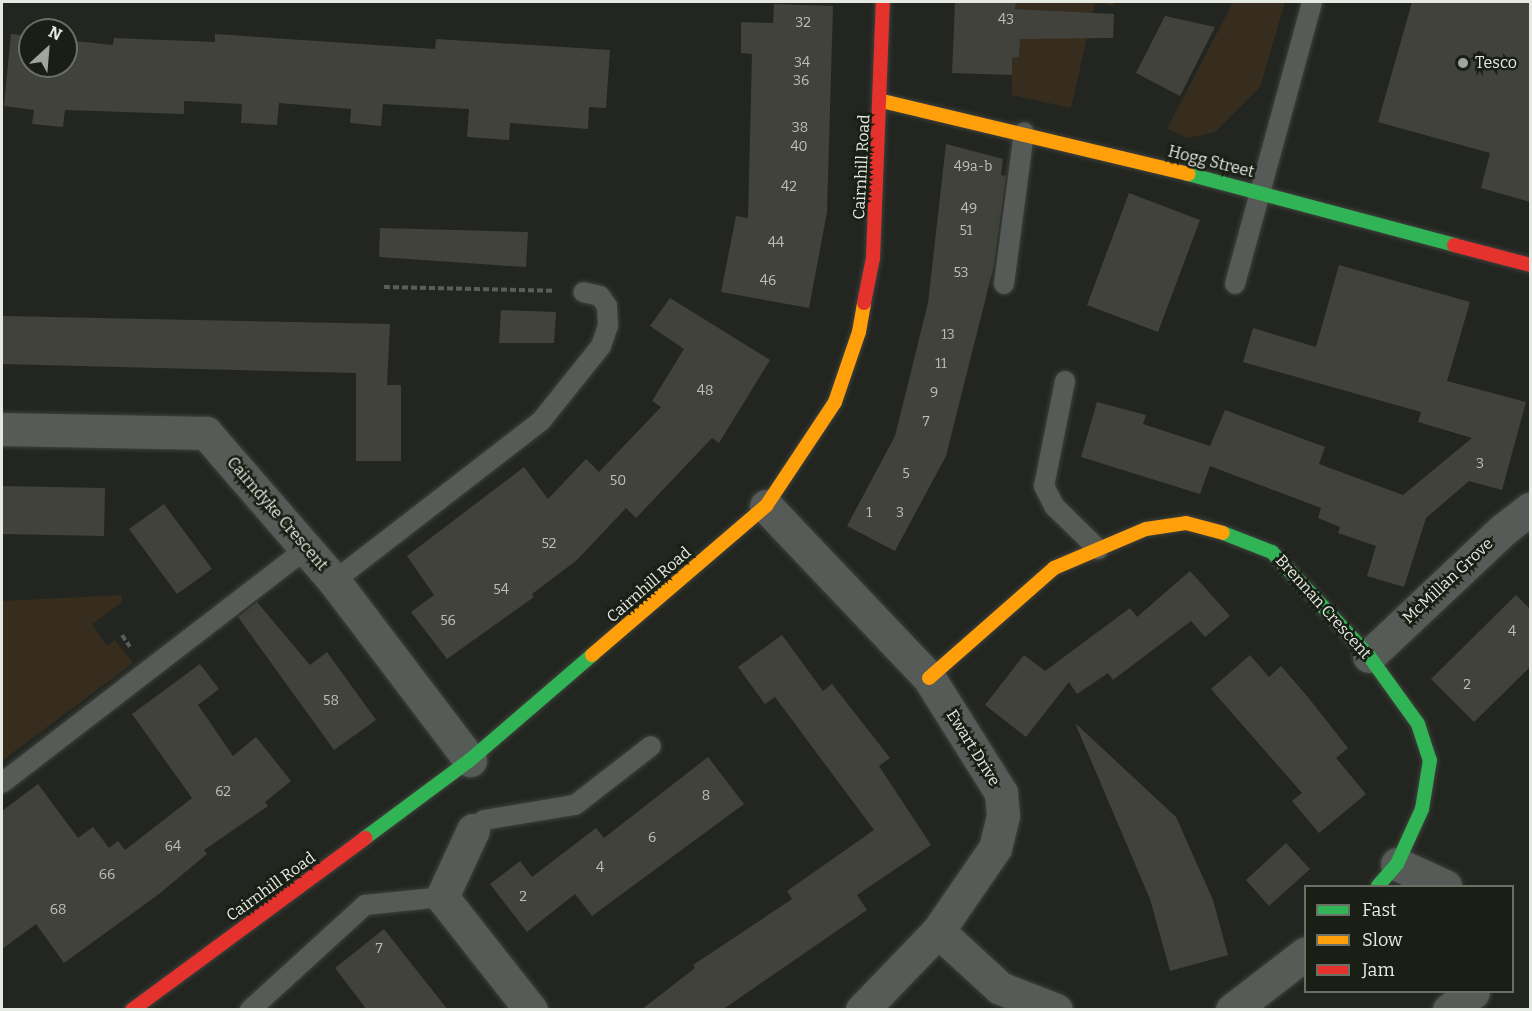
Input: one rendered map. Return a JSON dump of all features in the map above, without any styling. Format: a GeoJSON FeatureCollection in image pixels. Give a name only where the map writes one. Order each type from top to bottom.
{"type":"FeatureCollection","features":[{"type":"Feature","properties":{"kind":"street","name":"Cairnhill Road"},"geometry":{"type":"LineString","coordinates":[[132,1010],[470,760],[766,506],[835,402],[859,332],[873,258],[882,101],[883,2]]}},
{"type":"Feature","properties":{"kind":"street","name":"Hogg Street"},"geometry":{"type":"LineString","coordinates":[[882,101],[1024,132],[1262,192],[1530,265]]}},
{"type":"Feature","properties":{"kind":"street","name":"Cairndyke Crescent"},"geometry":{"type":"LineString","coordinates":[[2,429],[206,433],[334,581],[470,760]]}},
{"type":"Feature","properties":{"kind":"street","name":"Ewart Drive"},"geometry":{"type":"LineString","coordinates":[[766,506],[929,678],[1001,793],[1003,816],[995,848],[938,931],[862,1010]]}},
{"type":"Feature","properties":{"kind":"street","name":"McMillan Grove"},"geometry":{"type":"LineString","coordinates":[[1369,656],[1504,529],[1530,509]]}},
{"type":"Feature","properties":{"kind":"street","name":"Brennan Crescent"},"geometry":{"type":"LineString","coordinates":[[929,678],[1054,568],[1146,529],[1185,523],[1235,536],[1272,552],[1369,656],[1418,724],[1430,760],[1422,809],[1388,875]]}},
{"type":"Feature","properties":{"kind":"street"},"geometry":{"type":"LineString","coordinates":[[473,830],[442,897],[531,1010]]}},
{"type":"Feature","properties":{"kind":"street"},"geometry":{"type":"LineString","coordinates":[[1388,875],[1440,885]]}},
{"type":"Feature","properties":{"kind":"street"},"geometry":{"type":"LineString","coordinates":[[938,931],[1000,988],[1056,1010]]}},
{"type":"Feature","properties":{"kind":"street"},"geometry":{"type":"LineString","coordinates":[[1232,1010],[1304,953]]}},
{"type":"Feature","properties":{"kind":"street"},"geometry":{"type":"LineString","coordinates":[[1449,1010],[1472,993]]}},
{"type":"Feature","properties":{"kind":"lane"},"geometry":{"type":"LineString","coordinates":[[1235,284],[1262,192],[1312,2]]}},
{"type":"Feature","properties":{"kind":"lane"},"geometry":{"type":"LineString","coordinates":[[1004,284],[1024,132]]}},
{"type":"Feature","properties":{"kind":"lane"},"geometry":{"type":"LineString","coordinates":[[334,581],[541,421],[601,346],[608,326],[607,306],[600,296],[583,292]]}},
{"type":"Feature","properties":{"kind":"lane"},"geometry":{"type":"LineString","coordinates":[[1065,381],[1044,486],[1054,506],[1098,549]]}},
{"type":"Feature","properties":{"kind":"lane"},"geometry":{"type":"LineString","coordinates":[[2,783],[306,549]]}},
{"type":"Feature","properties":{"kind":"lane"},"geometry":{"type":"LineString","coordinates":[[473,830],[484,820],[575,805],[651,746]]}},
{"type":"Feature","properties":{"kind":"lane"},"geometry":{"type":"LineString","coordinates":[[250,1010],[365,905],[442,897]]}},
{"type":"Feature","properties":{"kind":"path"},"geometry":{"type":"LineString","coordinates":[[384,287],[583,292]]}},
{"type":"Feature","properties":{"kind":"shaded area"},"geometry":{"type":"Polygon","coordinates":[[[1016,2],[1095,2],[1071,108],[1012,95],[1012,58],[1019,57],[1020,28],[1048,30],[1047,39],[1058,38],[1059,11],[1015,9],[1016,2]]]}},
{"type":"Feature","properties":{"kind":"shaded area"},"geometry":{"type":"Polygon","coordinates":[[[1095,2],[1114,2],[1113,6],[1095,2]]]}},
{"type":"Feature","properties":{"kind":"shaded area"},"geometry":{"type":"Polygon","coordinates":[[[1233,2],[1285,2],[1260,87],[1215,132],[1188,138],[1167,129],[1233,2]]]}},
{"type":"Feature","properties":{"kind":"shaded area"},"geometry":{"type":"Polygon","coordinates":[[[122,595],[121,603],[92,624],[107,646],[115,640],[133,663],[2,761],[2,601],[122,595]]]}},
{"type":"Feature","properties":{"kind":"building"},"geometry":{"type":"Polygon","coordinates":[[[955,2],[1016,2],[1015,9],[1114,14],[1113,38],[1020,39],[1019,57],[1012,58],[1012,75],[952,73],[955,2]]]}},
{"type":"Feature","properties":{"kind":"building","name":"Tesco"},"geometry":{"type":"Polygon","coordinates":[[[1412,2],[1530,2],[1530,202],[1481,188],[1490,153],[1378,122],[1412,2]]]}},
{"type":"Feature","properties":{"kind":"building"},"geometry":{"type":"Polygon","coordinates":[[[774,4],[833,6],[827,212],[809,308],[721,292],[736,216],[748,218],[752,54],[741,53],[741,22],[773,23],[774,4]]]}},
{"type":"Feature","properties":{"kind":"building"},"geometry":{"type":"Polygon","coordinates":[[[1165,16],[1215,27],[1180,96],[1136,73],[1165,16]]]}},
{"type":"Feature","properties":{"kind":"building"},"geometry":{"type":"Polygon","coordinates":[[[11,34],[18,35],[18,78],[78,78],[78,41],[113,45],[114,38],[215,42],[215,34],[435,49],[436,39],[610,50],[606,108],[589,107],[588,129],[510,123],[509,140],[467,137],[469,109],[383,104],[381,126],[350,123],[351,109],[279,103],[277,125],[241,123],[242,104],[184,101],[184,114],[65,110],[63,127],[32,124],[34,110],[4,106],[11,34]]]}},
{"type":"Feature","properties":{"kind":"building"},"geometry":{"type":"Polygon","coordinates":[[[946,144],[1003,159],[1001,175],[1006,176],[994,265],[946,456],[895,551],[847,526],[895,436],[928,303],[946,144]]]}},
{"type":"Feature","properties":{"kind":"building"},"geometry":{"type":"Polygon","coordinates":[[[1129,193],[1200,220],[1158,332],[1087,305],[1129,193]]]}},
{"type":"Feature","properties":{"kind":"building"},"geometry":{"type":"Polygon","coordinates":[[[380,228],[528,232],[526,267],[379,257],[380,228]]]}},
{"type":"Feature","properties":{"kind":"building"},"geometry":{"type":"Polygon","coordinates":[[[1339,265],[1470,302],[1447,381],[1526,402],[1502,490],[1469,481],[1426,518],[1404,587],[1367,576],[1376,546],[1338,533],[1340,527],[1318,518],[1321,508],[1210,466],[1200,494],[1081,457],[1097,402],[1146,415],[1143,424],[1210,446],[1225,410],[1325,447],[1319,464],[1403,495],[1472,438],[1418,422],[1421,412],[1243,362],[1253,328],[1316,347],[1339,265]]]}},
{"type":"Feature","properties":{"kind":"building"},"geometry":{"type":"Polygon","coordinates":[[[670,298],[770,360],[719,443],[712,438],[636,518],[626,508],[577,560],[532,594],[534,597],[447,659],[411,612],[434,595],[407,556],[524,467],[548,499],[586,459],[599,472],[661,407],[652,401],[684,349],[650,326],[670,298]]]}},
{"type":"Feature","properties":{"kind":"building"},"geometry":{"type":"Polygon","coordinates":[[[501,310],[556,312],[554,343],[499,343],[501,310]]]}},
{"type":"Feature","properties":{"kind":"building"},"geometry":{"type":"Polygon","coordinates":[[[2,316],[390,324],[387,385],[401,385],[401,461],[356,461],[356,373],[2,364],[2,316]]]}},
{"type":"Feature","properties":{"kind":"building"},"geometry":{"type":"Polygon","coordinates":[[[2,486],[105,488],[104,536],[2,534],[2,486]]]}},
{"type":"Feature","properties":{"kind":"building"},"geometry":{"type":"Polygon","coordinates":[[[164,504],[212,569],[177,594],[129,529],[164,504]]]}},
{"type":"Feature","properties":{"kind":"building"},"geometry":{"type":"Polygon","coordinates":[[[1190,571],[1230,616],[1205,637],[1191,621],[1113,680],[1108,673],[1077,694],[1069,682],[1026,737],[985,705],[1024,655],[1045,671],[1130,608],[1137,617],[1190,571]]]}},
{"type":"Feature","properties":{"kind":"building"},"geometry":{"type":"Polygon","coordinates":[[[1516,595],[1530,609],[1530,667],[1474,722],[1431,679],[1516,595]]]}},
{"type":"Feature","properties":{"kind":"building"},"geometry":{"type":"Polygon","coordinates":[[[257,602],[310,665],[327,652],[376,720],[334,750],[238,617],[257,602]]]}},
{"type":"Feature","properties":{"kind":"building"},"geometry":{"type":"Polygon","coordinates":[[[782,635],[823,691],[832,684],[890,758],[879,766],[931,845],[857,895],[867,910],[722,1010],[641,1010],[695,968],[693,965],[792,899],[787,891],[874,830],[775,697],[765,704],[738,667],[782,635]]]}},
{"type":"Feature","properties":{"kind":"building"},"geometry":{"type":"Polygon","coordinates":[[[1250,655],[1269,677],[1281,666],[1307,696],[1348,748],[1336,758],[1366,794],[1319,833],[1292,801],[1302,793],[1211,689],[1250,655]]]}},
{"type":"Feature","properties":{"kind":"building"},"geometry":{"type":"Polygon","coordinates":[[[200,664],[219,689],[198,705],[233,756],[256,737],[291,781],[265,802],[268,806],[204,850],[207,854],[159,894],[64,963],[36,924],[2,949],[2,811],[38,784],[78,838],[93,827],[109,848],[118,841],[125,850],[192,798],[132,714],[200,664]]]}},
{"type":"Feature","properties":{"kind":"building"},"geometry":{"type":"Polygon","coordinates":[[[1075,723],[1176,817],[1213,900],[1228,955],[1170,971],[1150,899],[1075,723]]]}},
{"type":"Feature","properties":{"kind":"building"},"geometry":{"type":"Polygon","coordinates":[[[708,757],[744,804],[592,916],[575,894],[527,932],[490,884],[520,861],[532,877],[596,828],[604,838],[708,757]]]}},
{"type":"Feature","properties":{"kind":"building"},"geometry":{"type":"Polygon","coordinates":[[[1286,843],[1310,869],[1269,906],[1246,880],[1286,843]]]}},
{"type":"Feature","properties":{"kind":"building"},"geometry":{"type":"Polygon","coordinates":[[[384,929],[448,1010],[367,1010],[335,968],[384,929]]]}},
{"type":"Feature","properties":{"kind":"traffic: fast"},"geometry":{"type":"LineString","coordinates":[[1188,174],[1454,245]]}},
{"type":"Feature","properties":{"kind":"traffic: fast"},"geometry":{"type":"LineString","coordinates":[[1223,533],[1272,552],[1369,656],[1418,724],[1430,760],[1422,809],[1397,864],[1379,885]]}},
{"type":"Feature","properties":{"kind":"traffic: fast"},"geometry":{"type":"LineString","coordinates":[[365,838],[470,760],[592,655]]}},
{"type":"Feature","properties":{"kind":"traffic: slow"},"geometry":{"type":"LineString","coordinates":[[882,101],[1188,174]]}},
{"type":"Feature","properties":{"kind":"traffic: slow"},"geometry":{"type":"LineString","coordinates":[[592,655],[766,506],[835,402],[859,332],[864,303]]}},
{"type":"Feature","properties":{"kind":"traffic: slow"},"geometry":{"type":"LineString","coordinates":[[929,678],[1054,568],[1146,529],[1186,523],[1223,533]]}},
{"type":"Feature","properties":{"kind":"traffic: jam"},"geometry":{"type":"LineString","coordinates":[[864,303],[873,258],[883,2]]}},
{"type":"Feature","properties":{"kind":"traffic: jam"},"geometry":{"type":"LineString","coordinates":[[1454,245],[1530,265]]}},
{"type":"Feature","properties":{"kind":"traffic: jam"},"geometry":{"type":"LineString","coordinates":[[132,1010],[365,838]]}},
{"type":"Feature","properties":{"kind":"place","name":"Tesco"},"geometry":{"type":"Point","coordinates":[1463,63]}}]}
